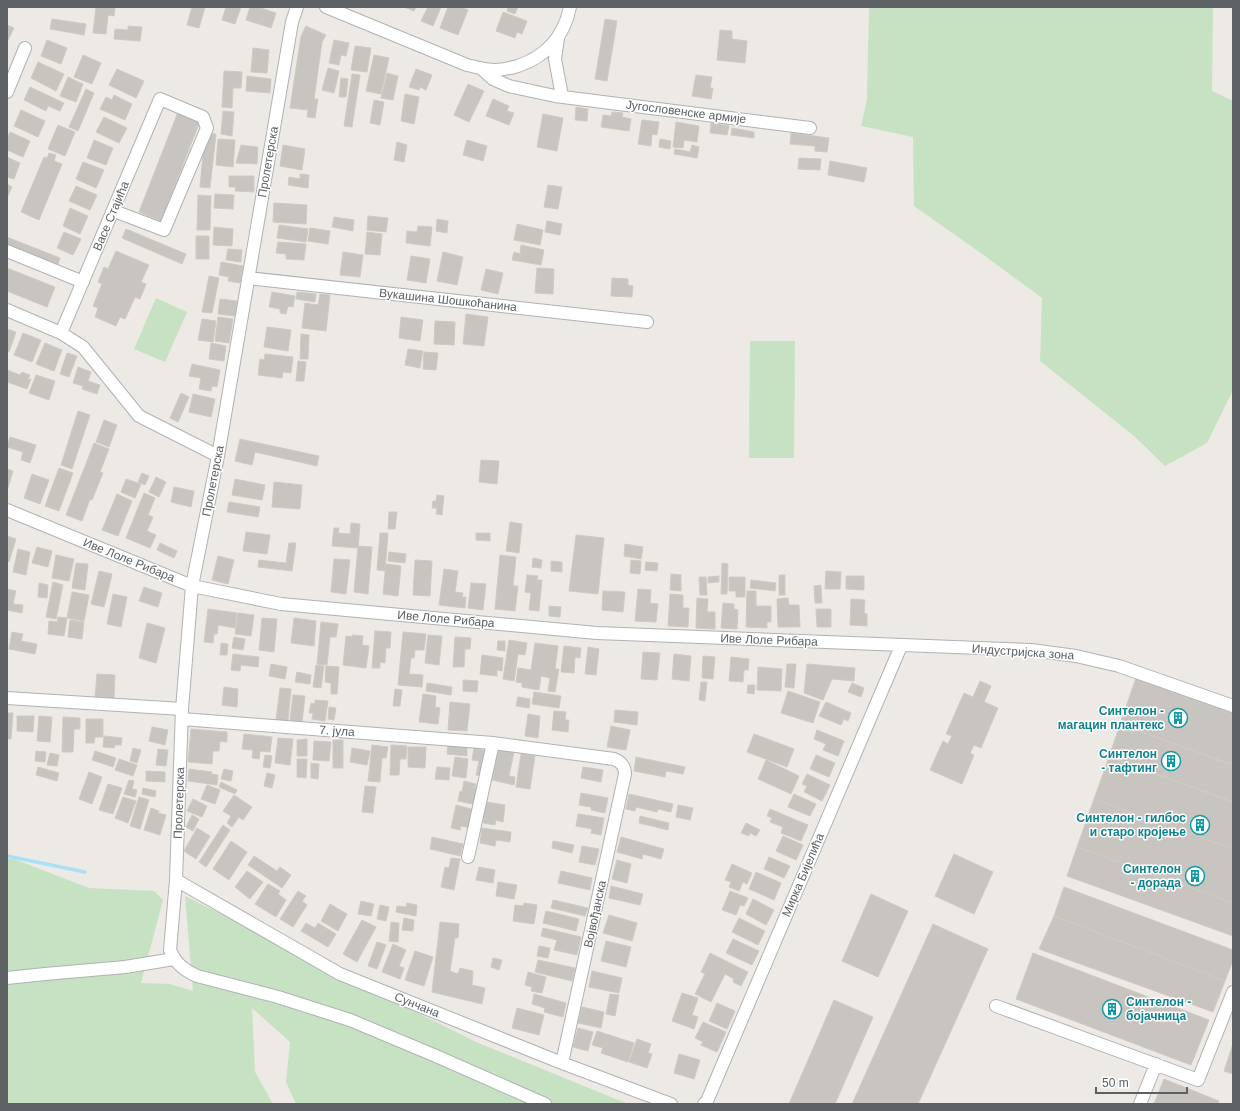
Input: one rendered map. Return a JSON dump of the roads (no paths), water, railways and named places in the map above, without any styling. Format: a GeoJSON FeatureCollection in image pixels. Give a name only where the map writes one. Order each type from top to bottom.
{"type":"FeatureCollection","features":[{"type":"Feature","properties":{"kind":"street","name":"Пролетерска"},"geometry":{"type":"LineString","coordinates":[[174,959],[170,950],[170,943],[176,880],[182,714],[192,586],[218,456],[292,22],[297,7]]}},
{"type":"Feature","properties":{"kind":"street","name":"Југословенске армије"},"geometry":{"type":"LineString","coordinates":[[326,7],[460,62],[494,70],[507,69],[534,60],[548,50],[558,38]]}},
{"type":"Feature","properties":{"kind":"street"},"geometry":{"type":"LineString","coordinates":[[562,96],[555,59],[558,38],[564,26],[570,7]]}},
{"type":"Feature","properties":{"kind":"street"},"geometry":{"type":"LineString","coordinates":[[7,92],[25,48]]}},
{"type":"Feature","properties":{"kind":"street","name":"Југословенске армије"},"geometry":{"type":"LineString","coordinates":[[481,68],[493,79],[510,86],[562,96],[810,128]]}},
{"type":"Feature","properties":{"kind":"street","name":"Васе Стајића"},"geometry":{"type":"LineString","coordinates":[[61,333],[160,99],[203,117],[206,128],[204,135],[164,230],[114,210]]}},
{"type":"Feature","properties":{"kind":"street"},"geometry":{"type":"LineString","coordinates":[[7,251],[83,282]]}},
{"type":"Feature","properties":{"kind":"street","name":"Вукашина Шошкоћанина"},"geometry":{"type":"LineString","coordinates":[[248,278],[647,322]]}},
{"type":"Feature","properties":{"kind":"street"},"geometry":{"type":"LineString","coordinates":[[7,310],[61,333],[83,347],[140,416],[218,456]]}},
{"type":"Feature","properties":{"kind":"street","name":"Иве Лоле Рибара"},"geometry":{"type":"LineString","coordinates":[[7,510],[192,586],[281,604],[597,632],[901,646]]}},
{"type":"Feature","properties":{"kind":"street","name":"Индустријска зона"},"geometry":{"type":"LineString","coordinates":[[901,646],[1031,650],[1076,656],[1119,666],[1233,706]]}},
{"type":"Feature","properties":{"kind":"street","name":"Мирка Бијелића"},"geometry":{"type":"LineString","coordinates":[[704,1104],[707,1101],[901,646]]}},
{"type":"Feature","properties":{"kind":"street","name":"7. јула"},"geometry":{"type":"LineString","coordinates":[[7,698],[493,743],[614,759],[623,764]]}},
{"type":"Feature","properties":{"kind":"street"},"geometry":{"type":"LineString","coordinates":[[468,857],[493,743]]}},
{"type":"Feature","properties":{"kind":"street","name":"Војвођанска"},"geometry":{"type":"LineString","coordinates":[[562,1063],[624,774],[625,769],[623,764]]}},
{"type":"Feature","properties":{"kind":"street","name":"Сунчана"},"geometry":{"type":"LineString","coordinates":[[176,880],[340,974],[562,1063],[671,1104]]}},
{"type":"Feature","properties":{"kind":"street"},"geometry":{"type":"LineString","coordinates":[[7,978],[125,967],[174,959],[186,971],[197,976],[278,997],[350,1020],[545,1104]]}},
{"type":"Feature","properties":{"kind":"street"},"geometry":{"type":"LineString","coordinates":[[996,1006],[1198,1080],[1233,992]]}},
{"type":"Feature","properties":{"kind":"street"},"geometry":{"type":"LineString","coordinates":[[1140,1104],[1156,1064]]}},
{"type":"Feature","properties":{"kind":"waterway"},"geometry":{"type":"LineString","coordinates":[[7,856],[85,872]]}},
{"type":"Feature","properties":{"kind":"place","name":"Синтелон - магацин плантекс"},"geometry":{"type":"Point","coordinates":[1178,718]}},
{"type":"Feature","properties":{"kind":"place","name":"Синтелон - тафтинг"},"geometry":{"type":"Point","coordinates":[1171,761]}},
{"type":"Feature","properties":{"kind":"place","name":"Синтелон - гилбос и старо кројење"},"geometry":{"type":"Point","coordinates":[1200,825]}},
{"type":"Feature","properties":{"kind":"place","name":"Синтелон - дорада"},"geometry":{"type":"Point","coordinates":[1195,876]}},
{"type":"Feature","properties":{"kind":"place","name":"Синтелон - бојачница"},"geometry":{"type":"Point","coordinates":[1112,1009]}}]}
